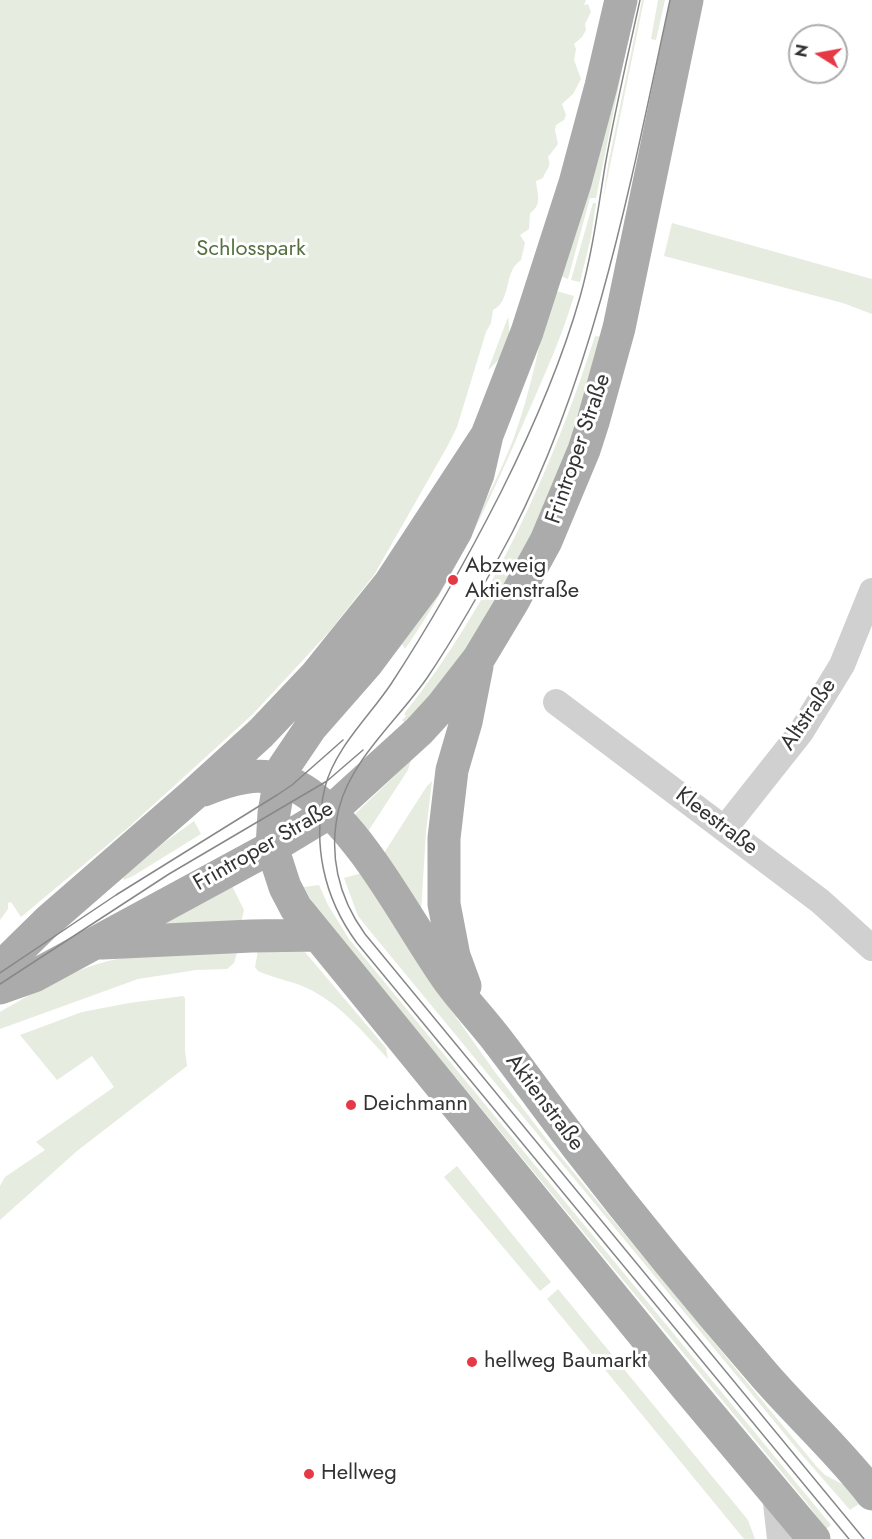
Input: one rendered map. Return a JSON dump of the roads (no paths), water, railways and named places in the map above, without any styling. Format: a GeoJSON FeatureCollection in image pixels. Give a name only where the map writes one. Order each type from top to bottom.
{"type":"FeatureCollection","features":[{"type":"Feature","properties":{"kind":"main road"},"geometry":{"type":"LineString","coordinates":[[621,0],[599,95],[575,183],[527,332],[487,435],[478,474],[456,531],[424,587],[394,628],[301,741],[280,778],[274,813],[272,847],[290,898],[317,935],[814,1539]]}},
{"type":"Feature","properties":{"kind":"main road","name":"Frintroper Straße"},"geometry":{"type":"LineString","coordinates":[[0,988],[34,976],[272,847],[330,812],[413,737],[441,707],[479,658],[513,603],[546,542],[587,441],[619,328],[687,0]]}},
{"type":"Feature","properties":{"kind":"main road"},"geometry":{"type":"LineString","coordinates":[[0,969],[48,921],[194,794],[268,725],[316,675],[362,620],[415,547],[487,435]]}},
{"type":"Feature","properties":{"kind":"main road"},"geometry":{"type":"LineString","coordinates":[[478,1016],[454,956],[444,904],[444,838],[452,770],[466,722],[479,658]]}},
{"type":"Feature","properties":{"kind":"main road","name":"Aktienstraße"},"geometry":{"type":"LineString","coordinates":[[194,794],[225,782],[262,775],[280,778],[307,793],[330,812],[364,854],[450,982],[625,1209],[766,1377],[832,1445],[872,1494]]}},
{"type":"Feature","properties":{"kind":"main road"},"geometry":{"type":"LineString","coordinates":[[94,943],[317,935]]}},
{"type":"Feature","properties":{"kind":"street","name":"Altstraße"},"geometry":{"type":"LineString","coordinates":[[725,828],[801,732],[842,665],[872,591]]}},
{"type":"Feature","properties":{"kind":"street","name":"Kleestraße"},"geometry":{"type":"LineString","coordinates":[[556,702],[820,901],[872,948]]}},
{"type":"Feature","properties":{"kind":"street"},"geometry":{"type":"LineString","coordinates":[[775,1494],[780,1539]]}},
{"type":"Feature","properties":{"kind":"tram line"},"geometry":{"type":"LineString","coordinates":[[640,0],[609,145],[588,265],[555,372],[513,469],[449,590],[391,684],[336,759],[325,787],[321,808],[320,849],[323,869],[336,907],[357,943],[849,1539]]}},
{"type":"Feature","properties":{"kind":"tram line"},"geometry":{"type":"LineString","coordinates":[[670,0],[641,136],[608,272],[589,339],[542,470],[512,533],[450,643],[427,678],[354,772],[339,808],[335,858],[342,890],[365,934],[864,1539]]}},
{"type":"Feature","properties":{"kind":"tram line"},"geometry":{"type":"LineString","coordinates":[[0,973],[116,895],[292,785],[343,740]]}},
{"type":"Feature","properties":{"kind":"tram line"},"geometry":{"type":"LineString","coordinates":[[0,984],[169,874],[327,781],[363,750]]}},
{"type":"Feature","properties":{"kind":"place","name":"Abzweig Aktienstraße"},"geometry":{"type":"Point","coordinates":[453,580]}},
{"type":"Feature","properties":{"kind":"place","name":"Deichmann"},"geometry":{"type":"Point","coordinates":[351,1105]}},
{"type":"Feature","properties":{"kind":"place","name":"hellweg Baumarkt"},"geometry":{"type":"Point","coordinates":[472,1362]}},
{"type":"Feature","properties":{"kind":"place","name":"Hellweg"},"geometry":{"type":"Point","coordinates":[309,1474]}},
{"type":"Feature","properties":{"kind":"park label","name":"Schlosspark"},"geometry":{"type":"Point","coordinates":[251,250]}}]}
